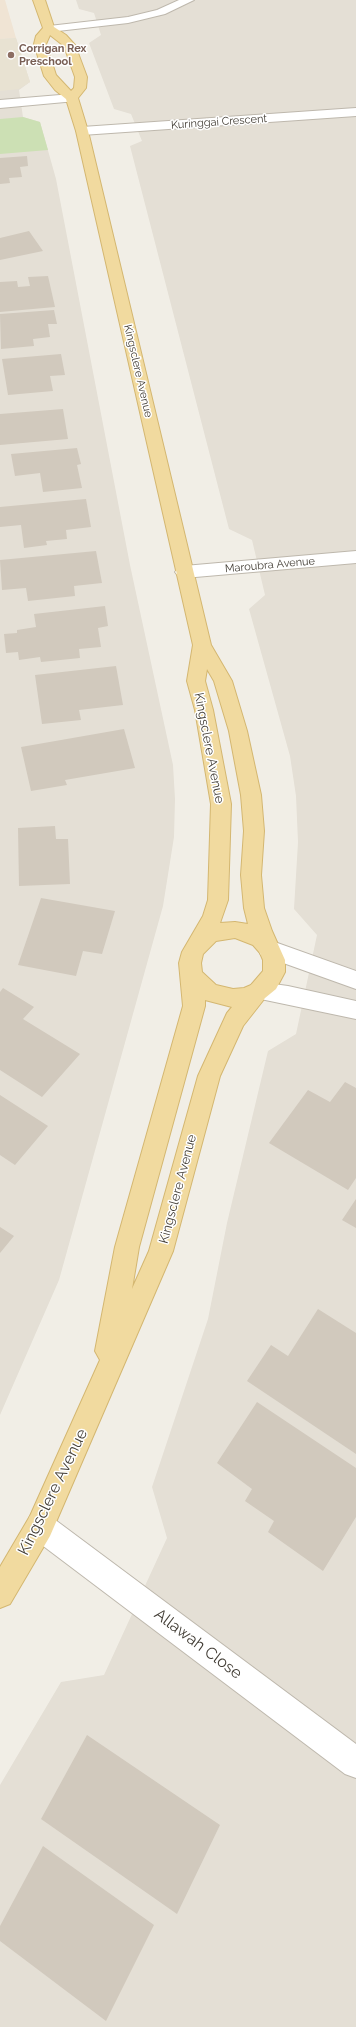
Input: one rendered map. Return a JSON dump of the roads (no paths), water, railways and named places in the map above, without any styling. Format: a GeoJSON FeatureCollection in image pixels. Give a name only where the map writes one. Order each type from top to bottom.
{"type":"FeatureCollection","features":[{"type":"Feature","properties":{"kind":"main road"},"geometry":{"type":"LineString","coordinates":[[39,0],[49,29],[62,37],[69,45],[81,77],[80,88],[72,98],[58,87],[50,76],[40,44],[42,36],[49,29]]}},
{"type":"Feature","properties":{"kind":"main road","name":"Kingsclere Avenue"},"geometry":{"type":"LineString","coordinates":[[72,98],[82,131],[202,645],[223,681],[238,731],[251,795],[254,831],[251,875],[254,908],[261,931],[269,949]]}},
{"type":"Feature","properties":{"kind":"main road","name":"Kingsclere Avenue"},"geometry":{"type":"LineString","coordinates":[[199,942],[213,917],[218,900],[221,804],[205,718],[196,681],[202,645]]}},
{"type":"Feature","properties":{"kind":"main road"},"geometry":{"type":"LineString","coordinates":[[235,930],[249,933],[260,939],[269,949],[274,960],[274,972],[268,983],[258,992],[246,997],[220,996],[208,992],[199,984],[192,974],[190,963],[193,952],[199,942],[210,935],[222,931],[235,930]]}},
{"type":"Feature","properties":{"kind":"main road","name":"Kingsclere Avenue"},"geometry":{"type":"LineString","coordinates":[[102,1388],[127,1247],[194,1006],[192,974]]}},
{"type":"Feature","properties":{"kind":"main road","name":"Kingsclere Avenue"},"geometry":{"type":"LineString","coordinates":[[0,1594],[40,1526],[161,1251],[209,1076],[235,1020],[258,992]]}},
{"type":"Feature","properties":{"kind":"street"},"geometry":{"type":"LineString","coordinates":[[49,29],[128,20],[161,12],[188,0]]}},
{"type":"Feature","properties":{"kind":"street"},"geometry":{"type":"LineString","coordinates":[[0,104],[72,98]]}},
{"type":"Feature","properties":{"kind":"street","name":"Kuringgai Crescent"},"geometry":{"type":"LineString","coordinates":[[82,131],[356,112]]}},
{"type":"Feature","properties":{"kind":"street","name":"Maroubra Avenue"},"geometry":{"type":"LineString","coordinates":[[184,572],[356,557]]}},
{"type":"Feature","properties":{"kind":"street"},"geometry":{"type":"LineString","coordinates":[[269,949],[326,968],[356,980]]}},
{"type":"Feature","properties":{"kind":"street"},"geometry":{"type":"LineString","coordinates":[[258,992],[288,994],[356,1010]]}},
{"type":"Feature","properties":{"kind":"street","name":"Allawah Close"},"geometry":{"type":"LineString","coordinates":[[40,1526],[356,1763]]}},
{"type":"Feature","properties":{"kind":"place","name":"Corrigan Rex Preschool"},"geometry":{"type":"Point","coordinates":[11,55]}}]}
